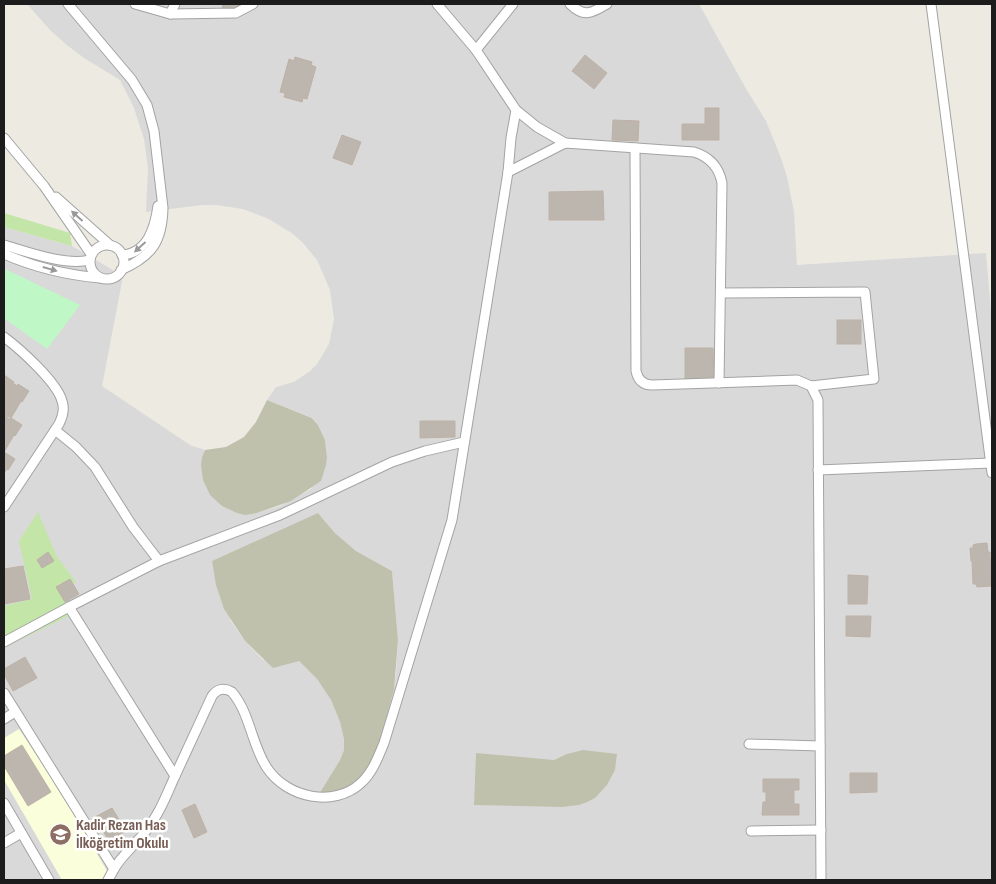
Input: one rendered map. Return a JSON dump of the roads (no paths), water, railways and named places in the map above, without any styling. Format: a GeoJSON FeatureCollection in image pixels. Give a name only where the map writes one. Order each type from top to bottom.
{"type":"FeatureCollection","features":[{"type":"Feature","properties":{"kind":"street"},"geometry":{"type":"LineString","coordinates":[[4,254],[59,272],[80,276],[113,278],[121,270],[138,262],[151,252],[159,236],[163,221],[162,196],[153,122],[143,96],[132,80],[68,4]]}},
{"type":"Feature","properties":{"kind":"street"},"geometry":{"type":"LineString","coordinates":[[135,4],[170,14],[236,13],[253,4]]}},
{"type":"Feature","properties":{"kind":"street"},"geometry":{"type":"LineString","coordinates":[[170,14],[175,4]]}},
{"type":"Feature","properties":{"kind":"street"},"geometry":{"type":"LineString","coordinates":[[437,4],[476,50],[516,110],[537,127],[565,143],[694,152],[707,158],[716,166],[722,182],[719,383]]}},
{"type":"Feature","properties":{"kind":"street"},"geometry":{"type":"LineString","coordinates":[[476,50],[513,4]]}},
{"type":"Feature","properties":{"kind":"street"},"geometry":{"type":"LineString","coordinates":[[570,4],[576,11],[585,13],[595,11],[607,4]]}},
{"type":"Feature","properties":{"kind":"street"},"geometry":{"type":"LineString","coordinates":[[818,470],[992,468],[930,4]]}},
{"type":"Feature","properties":{"kind":"street"},"geometry":{"type":"LineString","coordinates":[[108,880],[120,858],[138,841],[154,820],[216,691],[223,689],[232,692],[241,706],[266,768],[286,786],[310,796],[325,797],[346,793],[365,779],[370,772],[384,743],[447,540],[456,504],[516,110]]}},
{"type":"Feature","properties":{"kind":"street"},"geometry":{"type":"LineString","coordinates":[[4,138],[44,186],[90,257],[92,271],[102,278]]}},
{"type":"Feature","properties":{"kind":"street"},"geometry":{"type":"LineString","coordinates":[[508,172],[565,143]]}},
{"type":"Feature","properties":{"kind":"street"},"geometry":{"type":"LineString","coordinates":[[635,148],[637,375],[641,382],[648,385],[797,380],[811,386],[874,379],[865,292],[721,293]]}},
{"type":"Feature","properties":{"kind":"street"},"geometry":{"type":"LineString","coordinates":[[44,186],[110,245],[119,250],[122,254],[123,265],[121,270]]}},
{"type":"Feature","properties":{"kind":"street"},"geometry":{"type":"LineString","coordinates":[[122,254],[136,251],[146,242],[152,232],[162,196]]}},
{"type":"Feature","properties":{"kind":"street"},"geometry":{"type":"LineString","coordinates":[[4,245],[62,260],[80,262],[90,257],[99,246],[110,245]]}},
{"type":"Feature","properties":{"kind":"street"},"geometry":{"type":"LineString","coordinates":[[4,350],[6,339],[28,356],[63,401],[63,413],[55,430],[4,506]]}},
{"type":"Feature","properties":{"kind":"street"},"geometry":{"type":"LineString","coordinates":[[811,386],[818,400],[821,880]]}},
{"type":"Feature","properties":{"kind":"street"},"geometry":{"type":"LineString","coordinates":[[55,430],[76,447],[95,467],[133,527],[159,561]]}},
{"type":"Feature","properties":{"kind":"street"},"geometry":{"type":"LineString","coordinates":[[4,642],[159,561],[280,515],[392,462],[464,442]]}},
{"type":"Feature","properties":{"kind":"street"},"geometry":{"type":"LineString","coordinates":[[69,607],[174,776]]}},
{"type":"Feature","properties":{"kind":"street"},"geometry":{"type":"LineString","coordinates":[[4,693],[114,869]]}},
{"type":"Feature","properties":{"kind":"street"},"geometry":{"type":"LineString","coordinates":[[4,719],[16,712]]}},
{"type":"Feature","properties":{"kind":"street"},"geometry":{"type":"LineString","coordinates":[[749,744],[820,746]]}},
{"type":"Feature","properties":{"kind":"street"},"geometry":{"type":"LineString","coordinates":[[4,803],[49,880]]}},
{"type":"Feature","properties":{"kind":"street"},"geometry":{"type":"LineString","coordinates":[[751,831],[821,830]]}},
{"type":"Feature","properties":{"kind":"street"},"geometry":{"type":"LineString","coordinates":[[4,843],[21,833]]}},
{"type":"Feature","properties":{"kind":"place","name":"Kadir Rezan Has İlköğretim Okulu"},"geometry":{"type":"Point","coordinates":[60,834]}}]}
